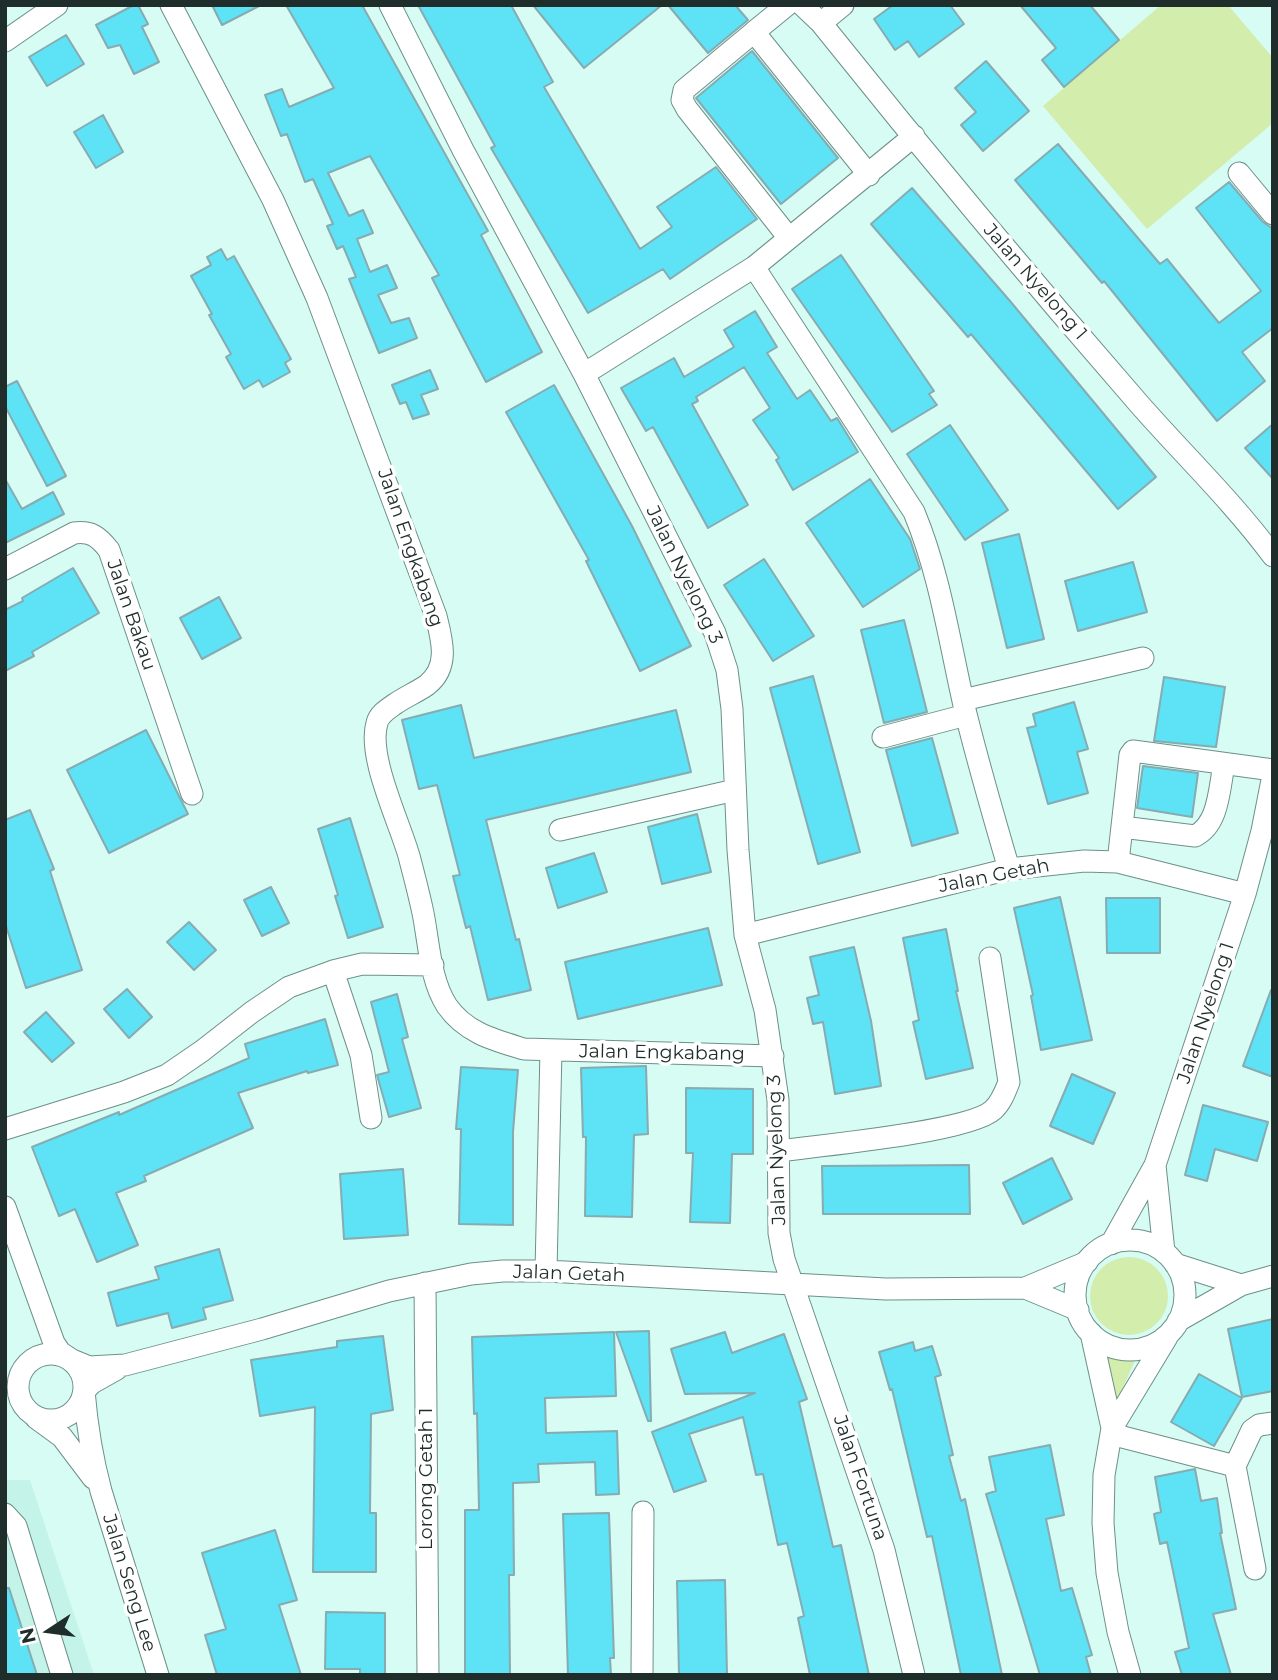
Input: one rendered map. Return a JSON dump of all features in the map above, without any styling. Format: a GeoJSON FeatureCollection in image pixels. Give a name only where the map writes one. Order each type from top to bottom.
{"type":"FeatureCollection","features":[{"type":"Feature","properties":{"kind":"street"},"geometry":{"type":"LineString","coordinates":[[5,41],[57,5]]}},
{"type":"Feature","properties":{"kind":"street","name":"Jalan Engkabang"},"geometry":{"type":"LineString","coordinates":[[171,5],[273,200],[317,298],[436,616],[444,650],[438,673],[427,685],[395,704],[377,719],[373,740],[409,855],[437,985],[446,1003],[466,1026],[489,1039],[524,1049],[773,1056]]}},
{"type":"Feature","properties":{"kind":"street","name":"Jalan Nyelong 3"},"geometry":{"type":"LineString","coordinates":[[390,5],[463,150],[584,374],[715,633],[727,670],[732,709],[745,935],[765,1010],[773,1056],[778,1100],[779,1233],[794,1285]]}},
{"type":"Feature","properties":{"kind":"street"},"geometry":{"type":"LineString","coordinates":[[787,5],[684,90],[682,100],[789,238]]}},
{"type":"Feature","properties":{"kind":"street","name":"Jalan Nyelong 1"},"geometry":{"type":"LineString","coordinates":[[802,5],[821,23],[945,177],[1043,292],[1273,556]]}},
{"type":"Feature","properties":{"kind":"street"},"geometry":{"type":"LineString","coordinates":[[821,23],[843,5]]}},
{"type":"Feature","properties":{"kind":"street"},"geometry":{"type":"LineString","coordinates":[[754,32],[869,174]]}},
{"type":"Feature","properties":{"kind":"street"},"geometry":{"type":"LineString","coordinates":[[584,374],[754,267],[914,136]]}},
{"type":"Feature","properties":{"kind":"street"},"geometry":{"type":"LineString","coordinates":[[1239,173],[1273,214]]}},
{"type":"Feature","properties":{"kind":"street"},"geometry":{"type":"LineString","coordinates":[[754,267],[914,512],[928,545],[938,581],[965,707],[1010,869]]}},
{"type":"Feature","properties":{"kind":"street","name":"Jalan Bakau"},"geometry":{"type":"LineString","coordinates":[[5,569],[74,533],[86,532],[99,537],[109,550],[192,794]]}},
{"type":"Feature","properties":{"kind":"street"},"geometry":{"type":"LineString","coordinates":[[883,737],[965,707],[1143,659]]}},
{"type":"Feature","properties":{"kind":"street"},"geometry":{"type":"LineString","coordinates":[[1118,862],[1130,755],[1133,751],[1273,773]]}},
{"type":"Feature","properties":{"kind":"street"},"geometry":{"type":"LineString","coordinates":[[1122,827],[1195,836],[1201,833],[1214,813],[1224,765]]}},
{"type":"Feature","properties":{"kind":"street","name":"Jalan Nyelong 1"},"geometry":{"type":"LineString","coordinates":[[1170,1258],[1155,1165],[1245,894],[1262,831],[1273,773]]}},
{"type":"Feature","properties":{"kind":"street"},"geometry":{"type":"LineString","coordinates":[[560,830],[735,790]]}},
{"type":"Feature","properties":{"kind":"street","name":"Jalan Getah"},"geometry":{"type":"LineString","coordinates":[[745,935],[1010,869],[1084,861],[1118,862],[1245,894]]}},
{"type":"Feature","properties":{"kind":"street"},"geometry":{"type":"LineString","coordinates":[[778,1151],[962,1124],[992,1111],[1004,1095],[1009,1082],[990,958]]}},
{"type":"Feature","properties":{"kind":"street"},"geometry":{"type":"LineString","coordinates":[[5,1129],[124,1092],[167,1075],[251,1012],[289,988],[333,971],[362,964],[433,965]]}},
{"type":"Feature","properties":{"kind":"street"},"geometry":{"type":"LineString","coordinates":[[333,971],[361,1055],[371,1118]]}},
{"type":"Feature","properties":{"kind":"street"},"geometry":{"type":"LineString","coordinates":[[546,1271],[551,1050]]}},
{"type":"Feature","properties":{"kind":"street"},"geometry":{"type":"LineString","coordinates":[[1111,1244],[1155,1165]]}},
{"type":"Feature","properties":{"kind":"street"},"geometry":{"type":"LineString","coordinates":[[5,1207],[54,1343],[79,1369],[85,1391],[75,1411],[54,1421],[32,1415],[15,1399],[5,1395]]}},
{"type":"Feature","properties":{"kind":"street"},"geometry":{"type":"LineString","coordinates":[[1241,1285],[1170,1258],[1150,1244],[1118,1241],[1103,1247],[1087,1262],[1075,1287],[1081,1320],[1091,1333],[1104,1344],[1136,1350],[1151,1346],[1174,1325],[1241,1285],[1273,1276]]}},
{"type":"Feature","properties":{"kind":"street"},"geometry":{"type":"LineString","coordinates":[[1111,1431],[1182,1311],[1182,1279],[1170,1258]]}},
{"type":"Feature","properties":{"kind":"street"},"geometry":{"type":"LineString","coordinates":[[1025,1288],[1087,1262]]}},
{"type":"Feature","properties":{"kind":"street","name":"Jalan Getah"},"geometry":{"type":"LineString","coordinates":[[72,1360],[89,1367],[125,1365],[262,1329],[389,1291],[471,1274],[546,1271],[886,1289],[1025,1288]]}},
{"type":"Feature","properties":{"kind":"street","name":"Lorong Getah 1"},"geometry":{"type":"LineString","coordinates":[[425,1283],[428,1675]]}},
{"type":"Feature","properties":{"kind":"street","name":"Jalan Fortuna"},"geometry":{"type":"LineString","coordinates":[[794,1285],[884,1550],[914,1675]]}},
{"type":"Feature","properties":{"kind":"street"},"geometry":{"type":"LineString","coordinates":[[1025,1288],[1078,1310]]}},
{"type":"Feature","properties":{"kind":"street"},"geometry":{"type":"LineString","coordinates":[[32,1415],[19,1397],[17,1385],[40,1337],[41,1311]]}},
{"type":"Feature","properties":{"kind":"street"},"geometry":{"type":"LineString","coordinates":[[1091,1333],[1111,1431],[1104,1475],[1104,1536],[1109,1585],[1130,1675]]}},
{"type":"Feature","properties":{"kind":"street"},"geometry":{"type":"LineString","coordinates":[[5,1378],[43,1354],[63,1355],[72,1360]]}},
{"type":"Feature","properties":{"kind":"street","name":"Jalan Getah"},"geometry":{"type":"LineString","coordinates":[[85,1391],[101,1377],[125,1365]]}},
{"type":"Feature","properties":{"kind":"street","name":"Jalan Seng Lee"},"geometry":{"type":"LineString","coordinates":[[85,1391],[89,1437],[101,1492],[154,1674]]}},
{"type":"Feature","properties":{"kind":"street","name":"Jalan Seng Lee"},"geometry":{"type":"LineString","coordinates":[[32,1415],[62,1437],[73,1449],[101,1492]]}},
{"type":"Feature","properties":{"kind":"street"},"geometry":{"type":"LineString","coordinates":[[1255,1569],[1235,1466],[1252,1430],[1259,1425],[1273,1423]]}},
{"type":"Feature","properties":{"kind":"street"},"geometry":{"type":"LineString","coordinates":[[1111,1431],[1235,1466]]}},
{"type":"Feature","properties":{"kind":"street"},"geometry":{"type":"LineString","coordinates":[[642,1675],[643,1512]]}},
{"type":"Feature","properties":{"kind":"street"},"geometry":{"type":"LineString","coordinates":[[5,1514],[16,1527],[62,1675]]}},
{"type":"Feature","properties":{"kind":"shaded area"},"geometry":{"type":"Polygon","coordinates":[[[5,1480],[30,1480],[94,1675],[5,1675],[5,1480]]]}},
{"type":"Feature","properties":{"kind":"green space"},"geometry":{"type":"Polygon","coordinates":[[[1161,5],[1228,5],[1273,58],[1273,123],[1147,229],[1043,106],[1161,5]]]}},
{"type":"Feature","properties":{"kind":"green space"},"geometry":{"type":"Polygon","coordinates":[[[1129,1257],[1144,1260],[1161,1274],[1168,1296],[1165,1311],[1151,1328],[1129,1335],[1114,1332],[1097,1318],[1090,1296],[1093,1281],[1107,1264],[1129,1257]]]}},
{"type":"Feature","properties":{"kind":"green space"},"geometry":{"type":"Polygon","coordinates":[[[1107,1356],[1136,1358],[1116,1403],[1107,1356]]]}},
{"type":"Feature","properties":{"kind":"building"},"geometry":{"type":"Polygon","coordinates":[[[138,5],[148,24],[142,27],[159,62],[134,74],[120,45],[108,48],[96,25],[138,5]]]}},
{"type":"Feature","properties":{"kind":"building"},"geometry":{"type":"Polygon","coordinates":[[[212,5],[261,5],[222,25],[212,5]]]}},
{"type":"Feature","properties":{"kind":"building"},"geometry":{"type":"Polygon","coordinates":[[[286,5],[362,5],[488,231],[481,235],[542,352],[486,382],[432,278],[439,275],[370,156],[328,173],[349,216],[363,210],[373,233],[357,239],[370,272],[387,265],[397,288],[378,295],[391,323],[409,318],[417,338],[379,353],[349,279],[356,277],[343,246],[337,249],[327,226],[333,224],[313,179],[305,182],[287,134],[281,136],[265,95],[282,89],[289,107],[334,88],[286,5]]]}},
{"type":"Feature","properties":{"kind":"building"},"geometry":{"type":"Polygon","coordinates":[[[418,5],[511,5],[553,82],[544,87],[640,249],[672,227],[657,207],[716,167],[757,219],[670,279],[663,269],[588,313],[491,148],[495,146],[418,5]]]}},
{"type":"Feature","properties":{"kind":"building"},"geometry":{"type":"Polygon","coordinates":[[[533,5],[662,5],[584,68],[533,5]]]}},
{"type":"Feature","properties":{"kind":"building"},"geometry":{"type":"Polygon","coordinates":[[[668,5],[735,5],[748,20],[708,53],[668,5]]]}},
{"type":"Feature","properties":{"kind":"building"},"geometry":{"type":"Polygon","coordinates":[[[893,5],[950,5],[964,24],[919,57],[908,41],[895,50],[874,19],[893,5]]]}},
{"type":"Feature","properties":{"kind":"building"},"geometry":{"type":"Polygon","coordinates":[[[1020,5],[1090,5],[1119,40],[1064,87],[1042,60],[1056,48],[1020,5]]]}},
{"type":"Feature","properties":{"kind":"building"},"geometry":{"type":"Polygon","coordinates":[[[66,35],[84,64],[47,86],[29,57],[66,35]]]}},
{"type":"Feature","properties":{"kind":"building"},"geometry":{"type":"Polygon","coordinates":[[[752,51],[838,158],[781,204],[696,98],[752,51]]]}},
{"type":"Feature","properties":{"kind":"building"},"geometry":{"type":"Polygon","coordinates":[[[986,61],[1029,111],[983,151],[961,125],[976,112],[955,88],[986,61]]]}},
{"type":"Feature","properties":{"kind":"building"},"geometry":{"type":"Polygon","coordinates":[[[103,115],[123,152],[96,168],[74,132],[103,115]]]}},
{"type":"Feature","properties":{"kind":"building"},"geometry":{"type":"Polygon","coordinates":[[[1058,144],[1160,264],[1167,259],[1219,323],[1261,291],[1196,208],[1229,182],[1263,222],[1273,229],[1273,328],[1242,352],[1265,381],[1217,421],[1104,281],[1102,283],[1015,180],[1058,144]]]}},
{"type":"Feature","properties":{"kind":"building"},"geometry":{"type":"Polygon","coordinates":[[[912,188],[1156,477],[1118,509],[971,334],[968,337],[871,224],[912,188]]]}},
{"type":"Feature","properties":{"kind":"building"},"geometry":{"type":"Polygon","coordinates":[[[221,249],[227,260],[234,256],[291,359],[285,363],[290,372],[263,387],[259,380],[244,389],[226,357],[231,354],[191,276],[211,265],[207,257],[221,249]]]}},
{"type":"Feature","properties":{"kind":"building"},"geometry":{"type":"Polygon","coordinates":[[[841,255],[934,391],[929,394],[937,405],[892,432],[792,289],[841,255]]]}},
{"type":"Feature","properties":{"kind":"building"},"geometry":{"type":"Polygon","coordinates":[[[755,311],[777,347],[767,353],[797,399],[810,390],[831,421],[837,418],[858,452],[793,490],[776,460],[779,458],[753,420],[770,408],[744,367],[696,397],[698,401],[692,404],[748,505],[708,528],[653,427],[646,431],[621,388],[674,358],[684,377],[734,347],[724,330],[755,311]]]}},
{"type":"Feature","properties":{"kind":"building"},"geometry":{"type":"Polygon","coordinates":[[[430,370],[438,389],[421,395],[429,414],[413,419],[406,402],[400,404],[392,385],[430,370]]]}},
{"type":"Feature","properties":{"kind":"building"},"geometry":{"type":"Polygon","coordinates":[[[17,381],[66,476],[47,486],[5,406],[5,387],[17,381]]]}},
{"type":"Feature","properties":{"kind":"building"},"geometry":{"type":"Polygon","coordinates":[[[554,385],[632,526],[691,646],[640,671],[586,561],[589,560],[506,412],[554,385]]]}},
{"type":"Feature","properties":{"kind":"building"},"geometry":{"type":"Polygon","coordinates":[[[1273,424],[1273,479],[1245,448],[1273,424]]]}},
{"type":"Feature","properties":{"kind":"building"},"geometry":{"type":"Polygon","coordinates":[[[950,425],[1008,510],[965,540],[907,454],[950,425]]]}},
{"type":"Feature","properties":{"kind":"building"},"geometry":{"type":"Polygon","coordinates":[[[5,479],[22,509],[53,492],[64,514],[5,543],[5,479]]]}},
{"type":"Feature","properties":{"kind":"building"},"geometry":{"type":"Polygon","coordinates":[[[870,479],[910,539],[920,569],[863,607],[806,523],[870,479]]]}},
{"type":"Feature","properties":{"kind":"building"},"geometry":{"type":"Polygon","coordinates":[[[1019,534],[1044,639],[1007,648],[982,543],[1019,534]]]}},
{"type":"Feature","properties":{"kind":"building"},"geometry":{"type":"Polygon","coordinates":[[[764,559],[814,636],[773,661],[724,585],[764,559]]]}},
{"type":"Feature","properties":{"kind":"building"},"geometry":{"type":"Polygon","coordinates":[[[1133,562],[1147,612],[1078,631],[1065,581],[1133,562]]]}},
{"type":"Feature","properties":{"kind":"building"},"geometry":{"type":"Polygon","coordinates":[[[73,568],[99,613],[32,652],[34,656],[5,671],[5,610],[73,568]]]}},
{"type":"Feature","properties":{"kind":"building"},"geometry":{"type":"Polygon","coordinates":[[[219,597],[241,638],[202,659],[180,618],[219,597]]]}},
{"type":"Feature","properties":{"kind":"building"},"geometry":{"type":"Polygon","coordinates":[[[904,620],[927,712],[884,723],[861,630],[904,620]]]}},
{"type":"Feature","properties":{"kind":"building"},"geometry":{"type":"Polygon","coordinates":[[[813,676],[860,852],[818,864],[770,688],[813,676]]]}},
{"type":"Feature","properties":{"kind":"building"},"geometry":{"type":"Polygon","coordinates":[[[1164,677],[1225,687],[1216,747],[1154,741],[1164,677]]]}},
{"type":"Feature","properties":{"kind":"building"},"geometry":{"type":"Polygon","coordinates":[[[1074,702],[1088,749],[1077,752],[1088,793],[1048,804],[1027,728],[1036,726],[1033,714],[1074,702]]]}},
{"type":"Feature","properties":{"kind":"building"},"geometry":{"type":"Polygon","coordinates":[[[461,705],[474,758],[676,710],[691,772],[486,820],[531,990],[488,1000],[470,926],[466,928],[453,876],[460,875],[437,785],[419,789],[402,720],[461,705]]]}},
{"type":"Feature","properties":{"kind":"building"},"geometry":{"type":"Polygon","coordinates":[[[146,730],[188,814],[109,853],[67,770],[146,730]]]}},
{"type":"Feature","properties":{"kind":"building"},"geometry":{"type":"Polygon","coordinates":[[[932,738],[958,833],[912,846],[886,750],[932,738]]]}},
{"type":"Feature","properties":{"kind":"building"},"geometry":{"type":"Polygon","coordinates":[[[1143,766],[1198,773],[1192,817],[1137,808],[1143,766]]]}},
{"type":"Feature","properties":{"kind":"building"},"geometry":{"type":"Polygon","coordinates":[[[30,810],[54,869],[50,871],[82,970],[26,988],[5,923],[5,820],[30,810]]]}},
{"type":"Feature","properties":{"kind":"building"},"geometry":{"type":"Polygon","coordinates":[[[697,814],[711,872],[662,884],[648,827],[697,814]]]}},
{"type":"Feature","properties":{"kind":"building"},"geometry":{"type":"Polygon","coordinates":[[[350,818],[383,927],[348,938],[318,829],[350,818]]]}},
{"type":"Feature","properties":{"kind":"building"},"geometry":{"type":"Polygon","coordinates":[[[594,853],[607,892],[558,908],[546,868],[594,853]]]}},
{"type":"Feature","properties":{"kind":"building"},"geometry":{"type":"Polygon","coordinates":[[[271,887],[289,923],[262,936],[244,900],[271,887]]]}},
{"type":"Feature","properties":{"kind":"building"},"geometry":{"type":"Polygon","coordinates":[[[1060,897],[1092,1040],[1041,1050],[1031,996],[1033,995],[1014,908],[1060,897]]]}},
{"type":"Feature","properties":{"kind":"building"},"geometry":{"type":"Polygon","coordinates":[[[1106,898],[1160,898],[1160,953],[1107,953],[1106,898]]]}},
{"type":"Feature","properties":{"kind":"building"},"geometry":{"type":"Polygon","coordinates":[[[189,922],[216,950],[194,970],[167,942],[189,922]]]}},
{"type":"Feature","properties":{"kind":"building"},"geometry":{"type":"Polygon","coordinates":[[[708,928],[722,985],[578,1019],[565,962],[708,928]]]}},
{"type":"Feature","properties":{"kind":"building"},"geometry":{"type":"Polygon","coordinates":[[[946,929],[973,1068],[926,1079],[913,1022],[919,1020],[903,938],[946,929]]]}},
{"type":"Feature","properties":{"kind":"building"},"geometry":{"type":"Polygon","coordinates":[[[854,947],[871,1021],[881,1086],[835,1094],[823,1022],[813,1024],[807,998],[819,995],[810,957],[854,947]]]}},
{"type":"Feature","properties":{"kind":"building"},"geometry":{"type":"Polygon","coordinates":[[[127,989],[152,1017],[129,1038],[104,1009],[127,989]]]}},
{"type":"Feature","properties":{"kind":"building"},"geometry":{"type":"Polygon","coordinates":[[[1271,990],[1273,991],[1273,1077],[1243,1066],[1271,990]]]}},
{"type":"Feature","properties":{"kind":"building"},"geometry":{"type":"Polygon","coordinates":[[[397,994],[408,1037],[402,1039],[421,1108],[389,1117],[377,1075],[389,1072],[371,1002],[397,994]]]}},
{"type":"Feature","properties":{"kind":"building"},"geometry":{"type":"Polygon","coordinates":[[[46,1012],[74,1043],[52,1062],[24,1032],[46,1012]]]}},
{"type":"Feature","properties":{"kind":"building"},"geometry":{"type":"Polygon","coordinates":[[[325,1019],[338,1065],[308,1073],[307,1071],[238,1093],[253,1128],[144,1176],[146,1181],[116,1193],[138,1245],[97,1262],[75,1209],[59,1216],[32,1147],[119,1112],[119,1115],[249,1058],[245,1044],[325,1019]]]}},
{"type":"Feature","properties":{"kind":"building"},"geometry":{"type":"Polygon","coordinates":[[[646,1066],[648,1134],[634,1135],[632,1217],[585,1216],[586,1137],[583,1137],[581,1068],[646,1066]]]}},
{"type":"Feature","properties":{"kind":"building"},"geometry":{"type":"Polygon","coordinates":[[[461,1067],[518,1070],[513,1132],[513,1225],[459,1224],[461,1129],[456,1129],[461,1067]]]}},
{"type":"Feature","properties":{"kind":"building"},"geometry":{"type":"Polygon","coordinates":[[[1072,1074],[1115,1093],[1093,1144],[1050,1126],[1072,1074]]]}},
{"type":"Feature","properties":{"kind":"building"},"geometry":{"type":"Polygon","coordinates":[[[686,1088],[753,1089],[753,1154],[732,1154],[730,1223],[690,1222],[693,1153],[686,1153],[686,1088]]]}},
{"type":"Feature","properties":{"kind":"building"},"geometry":{"type":"Polygon","coordinates":[[[1203,1105],[1268,1122],[1257,1161],[1215,1149],[1207,1181],[1185,1175],[1203,1105]]]}},
{"type":"Feature","properties":{"kind":"building"},"geometry":{"type":"Polygon","coordinates":[[[1052,1158],[1072,1199],[1023,1224],[1003,1183],[1052,1158]]]}},
{"type":"Feature","properties":{"kind":"building"},"geometry":{"type":"Polygon","coordinates":[[[969,1165],[970,1214],[823,1214],[822,1166],[969,1165]]]}},
{"type":"Feature","properties":{"kind":"building"},"geometry":{"type":"Polygon","coordinates":[[[403,1169],[408,1235],[344,1239],[340,1174],[403,1169]]]}},
{"type":"Feature","properties":{"kind":"building"},"geometry":{"type":"Polygon","coordinates":[[[219,1249],[233,1300],[203,1308],[206,1319],[172,1328],[168,1313],[117,1326],[108,1293],[159,1279],[155,1267],[219,1249]]]}},
{"type":"Feature","properties":{"kind":"building"},"geometry":{"type":"Polygon","coordinates":[[[1273,1319],[1273,1391],[1242,1397],[1228,1329],[1273,1319]]]}},
{"type":"Feature","properties":{"kind":"building"},"geometry":{"type":"Polygon","coordinates":[[[649,1331],[651,1421],[648,1421],[616,1332],[649,1331]]]}},
{"type":"Feature","properties":{"kind":"building"},"geometry":{"type":"Polygon","coordinates":[[[614,1332],[616,1396],[545,1398],[546,1433],[617,1431],[619,1494],[596,1495],[595,1462],[538,1464],[539,1482],[513,1483],[514,1575],[509,1575],[510,1675],[465,1675],[465,1510],[479,1510],[472,1337],[614,1332]]]}},
{"type":"Feature","properties":{"kind":"building"},"geometry":{"type":"Polygon","coordinates":[[[725,1332],[732,1353],[784,1334],[807,1399],[799,1402],[833,1547],[841,1545],[869,1675],[810,1675],[798,1618],[804,1616],[787,1543],[778,1545],[763,1474],[756,1475],[743,1417],[689,1434],[706,1481],[674,1492],[652,1432],[755,1393],[685,1394],[671,1349],[725,1332]]]}},
{"type":"Feature","properties":{"kind":"building"},"geometry":{"type":"Polygon","coordinates":[[[383,1336],[393,1410],[371,1414],[370,1513],[376,1513],[376,1572],[313,1572],[315,1407],[260,1416],[251,1360],[337,1347],[337,1341],[383,1336]]]}},
{"type":"Feature","properties":{"kind":"building"},"geometry":{"type":"Polygon","coordinates":[[[913,1342],[915,1351],[932,1346],[941,1375],[935,1377],[953,1455],[949,1456],[961,1501],[965,1499],[1002,1675],[961,1675],[932,1536],[927,1537],[892,1389],[890,1390],[879,1352],[913,1342]]]}},
{"type":"Feature","properties":{"kind":"building"},"geometry":{"type":"Polygon","coordinates":[[[1199,1374],[1242,1398],[1214,1446],[1171,1422],[1199,1374]]]}},
{"type":"Feature","properties":{"kind":"building"},"geometry":{"type":"Polygon","coordinates":[[[1050,1445],[1064,1515],[1046,1519],[1061,1591],[1072,1588],[1092,1655],[1086,1657],[1091,1675],[1040,1675],[986,1494],[996,1491],[989,1457],[1050,1445]]]}},
{"type":"Feature","properties":{"kind":"building"},"geometry":{"type":"Polygon","coordinates":[[[1195,1469],[1201,1501],[1217,1498],[1220,1533],[1236,1609],[1213,1614],[1231,1675],[1182,1675],[1175,1652],[1189,1648],[1167,1542],[1160,1544],[1154,1514],[1161,1512],[1155,1477],[1195,1469]]]}},
{"type":"Feature","properties":{"kind":"building"},"geometry":{"type":"Polygon","coordinates":[[[609,1513],[614,1658],[610,1658],[611,1675],[568,1675],[563,1514],[609,1513]]]}},
{"type":"Feature","properties":{"kind":"building"},"geometry":{"type":"Polygon","coordinates":[[[275,1530],[297,1600],[279,1605],[301,1675],[217,1675],[205,1635],[226,1629],[202,1553],[275,1530]]]}},
{"type":"Feature","properties":{"kind":"building"},"geometry":{"type":"Polygon","coordinates":[[[725,1580],[727,1675],[679,1675],[677,1581],[725,1580]]]}},
{"type":"Feature","properties":{"kind":"building"},"geometry":{"type":"Polygon","coordinates":[[[5,1588],[9,1588],[37,1675],[5,1675],[5,1588]]]}},
{"type":"Feature","properties":{"kind":"building"},"geometry":{"type":"Polygon","coordinates":[[[326,1612],[385,1613],[385,1675],[360,1675],[360,1669],[325,1669],[326,1612]]]}}]}
